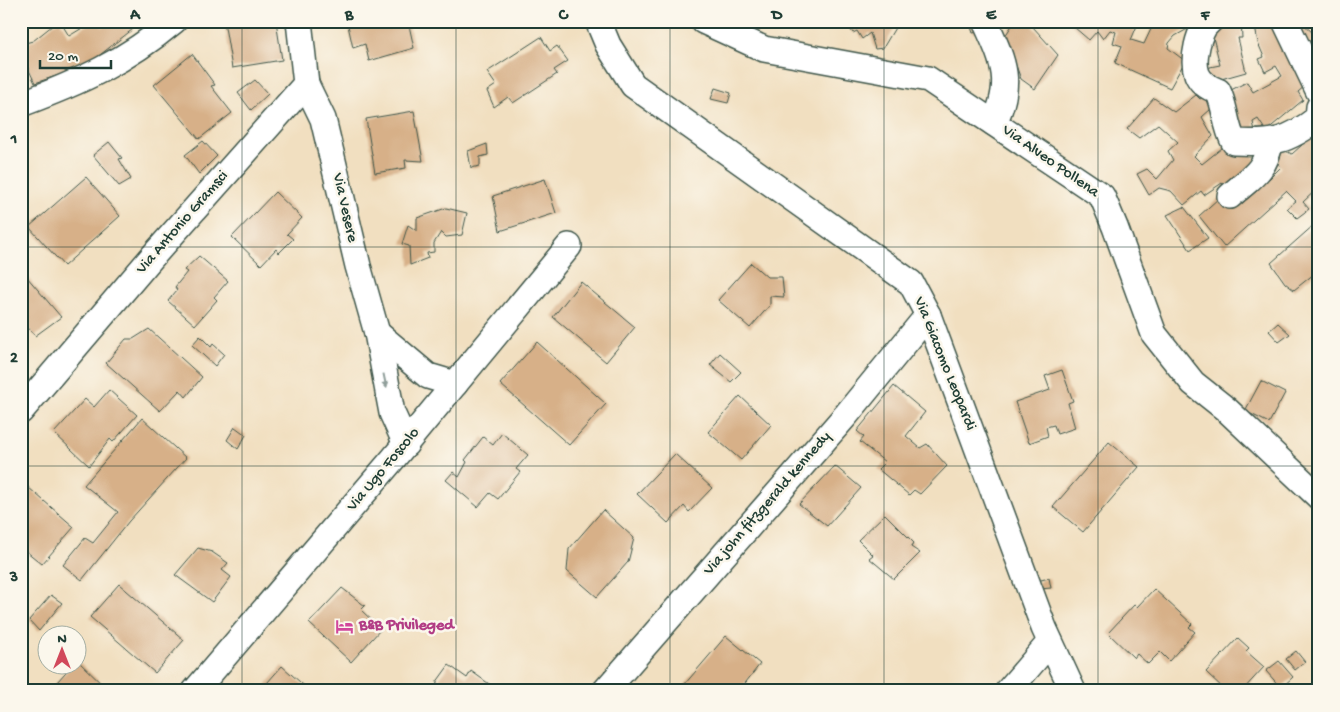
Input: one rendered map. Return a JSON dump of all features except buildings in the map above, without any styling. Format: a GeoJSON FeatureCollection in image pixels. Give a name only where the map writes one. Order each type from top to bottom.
{"type":"FeatureCollection","features":[{"type":"Feature","properties":{"kind":"street"},"geometry":{"type":"LineString","coordinates":[[22,102],[83,79],[127,57],[174,21]]}},
{"type":"Feature","properties":{"kind":"street"},"geometry":{"type":"LineString","coordinates":[[299,21],[306,84]]}},
{"type":"Feature","properties":{"kind":"street","name":"Via Giacomo Leopardi"},"geometry":{"type":"LineString","coordinates":[[598,21],[608,45],[633,85],[911,283],[928,315],[1050,642],[1073,691]]}},
{"type":"Feature","properties":{"kind":"street","name":"Via Alveo Pollena"},"geometry":{"type":"LineString","coordinates":[[703,21],[764,50],[928,79],[1102,196],[1154,334],[1193,383],[1226,410],[1319,497]]}},
{"type":"Feature","properties":{"kind":"street"},"geometry":{"type":"LineString","coordinates":[[985,21],[1006,72],[1006,92],[994,123]]}},
{"type":"Feature","properties":{"kind":"street"},"geometry":{"type":"LineString","coordinates":[[1210,21],[1205,25],[1197,42],[1197,74],[1206,87],[1218,91],[1225,105],[1227,130],[1234,142],[1270,143],[1297,134],[1318,118],[1319,108]]}},
{"type":"Feature","properties":{"kind":"street"},"geometry":{"type":"LineString","coordinates":[[1284,21],[1319,92]]}},
{"type":"Feature","properties":{"kind":"street","name":"Via Vesere"},"geometry":{"type":"LineString","coordinates":[[306,84],[323,119],[358,266],[377,333],[392,413],[406,444]]}},
{"type":"Feature","properties":{"kind":"street","name":"Via Antonio Gramsci"},"geometry":{"type":"LineString","coordinates":[[21,411],[153,256],[306,84]]}},
{"type":"Feature","properties":{"kind":"street"},"geometry":{"type":"LineString","coordinates":[[1230,196],[1258,171],[1267,160],[1270,143]]}},
{"type":"Feature","properties":{"kind":"street","name":"Via Ugo Foscolo"},"geometry":{"type":"LineString","coordinates":[[195,691],[406,444],[569,246]]}},
{"type":"Feature","properties":{"kind":"street","name":"Via john fitzgerald kennedy"},"geometry":{"type":"LineString","coordinates":[[605,691],[847,414],[928,315]]}},
{"type":"Feature","properties":{"kind":"street"},"geometry":{"type":"LineString","coordinates":[[377,333],[428,376],[455,384]]}},
{"type":"Feature","properties":{"kind":"street"},"geometry":{"type":"LineString","coordinates":[[1008,691],[1050,642]]}},
{"type":"Feature","properties":{"kind":"place","name":"B&B Privileged"},"geometry":{"type":"Point","coordinates":[345,626]}}]}
